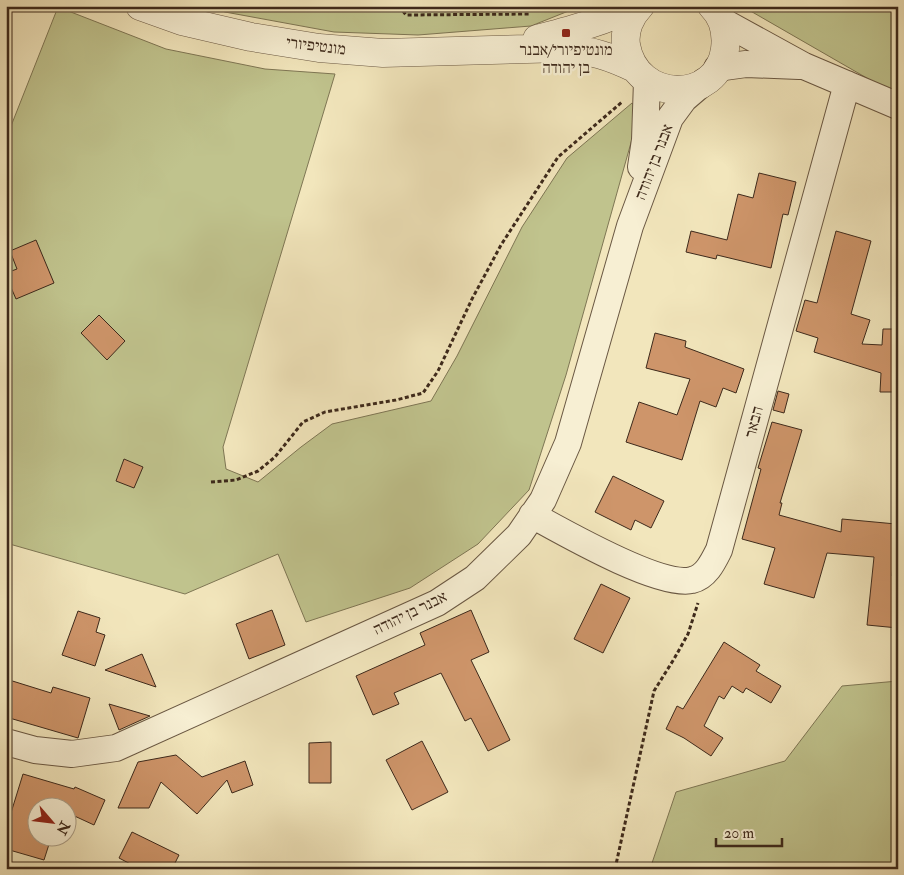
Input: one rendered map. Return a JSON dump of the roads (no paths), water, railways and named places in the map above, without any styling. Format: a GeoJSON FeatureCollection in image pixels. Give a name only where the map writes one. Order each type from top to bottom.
{"type":"FeatureCollection","features":[{"type":"Feature","properties":{"kind":"street","name":"מונטיפיורי"},"geometry":{"type":"LineString","coordinates":[[140,6],[182,21],[252,37],[320,48],[383,53],[564,48],[589,50],[615,59],[660,88],[676,90],[691,88],[711,75]]}},
{"type":"Feature","properties":{"kind":"street","name":"מונטיפיורי"},"geometry":{"type":"LineString","coordinates":[[497,49],[584,27],[612,17],[634,6]]}},
{"type":"Feature","properties":{"kind":"street"},"geometry":{"type":"LineString","coordinates":[[640,6],[634,12],[628,25],[626,40],[628,55],[640,75]]}},
{"type":"Feature","properties":{"kind":"street"},"geometry":{"type":"LineString","coordinates":[[717,11],[804,66],[898,106]]}},
{"type":"Feature","properties":{"kind":"street"},"geometry":{"type":"LineString","coordinates":[[711,75],[724,54],[726,37],[717,11]]}},
{"type":"Feature","properties":{"kind":"street"},"geometry":{"type":"LineString","coordinates":[[711,75],[746,64],[804,66]]}},
{"type":"Feature","properties":{"kind":"street","name":"אבנר בן יהודה"},"geometry":{"type":"LineString","coordinates":[[630,226],[645,140],[640,75]]}},
{"type":"Feature","properties":{"kind":"street","name":"אבנר בן יהודה"},"geometry":{"type":"LineString","coordinates":[[6,742],[35,750],[72,754],[116,748],[437,603],[475,578],[519,535],[543,500],[568,443],[630,226],[670,118],[684,99],[711,75]]}},
{"type":"Feature","properties":{"kind":"street","name":"הבאר"},"geometry":{"type":"LineString","coordinates":[[532,515],[604,553],[656,575],[679,582],[694,580],[709,569],[719,550],[847,84]]}},
{"type":"Feature","properties":{"kind":"place","name":"מונטיפיורי/אבנר בן יהודה"},"geometry":{"type":"Point","coordinates":[566,33]}}]}
